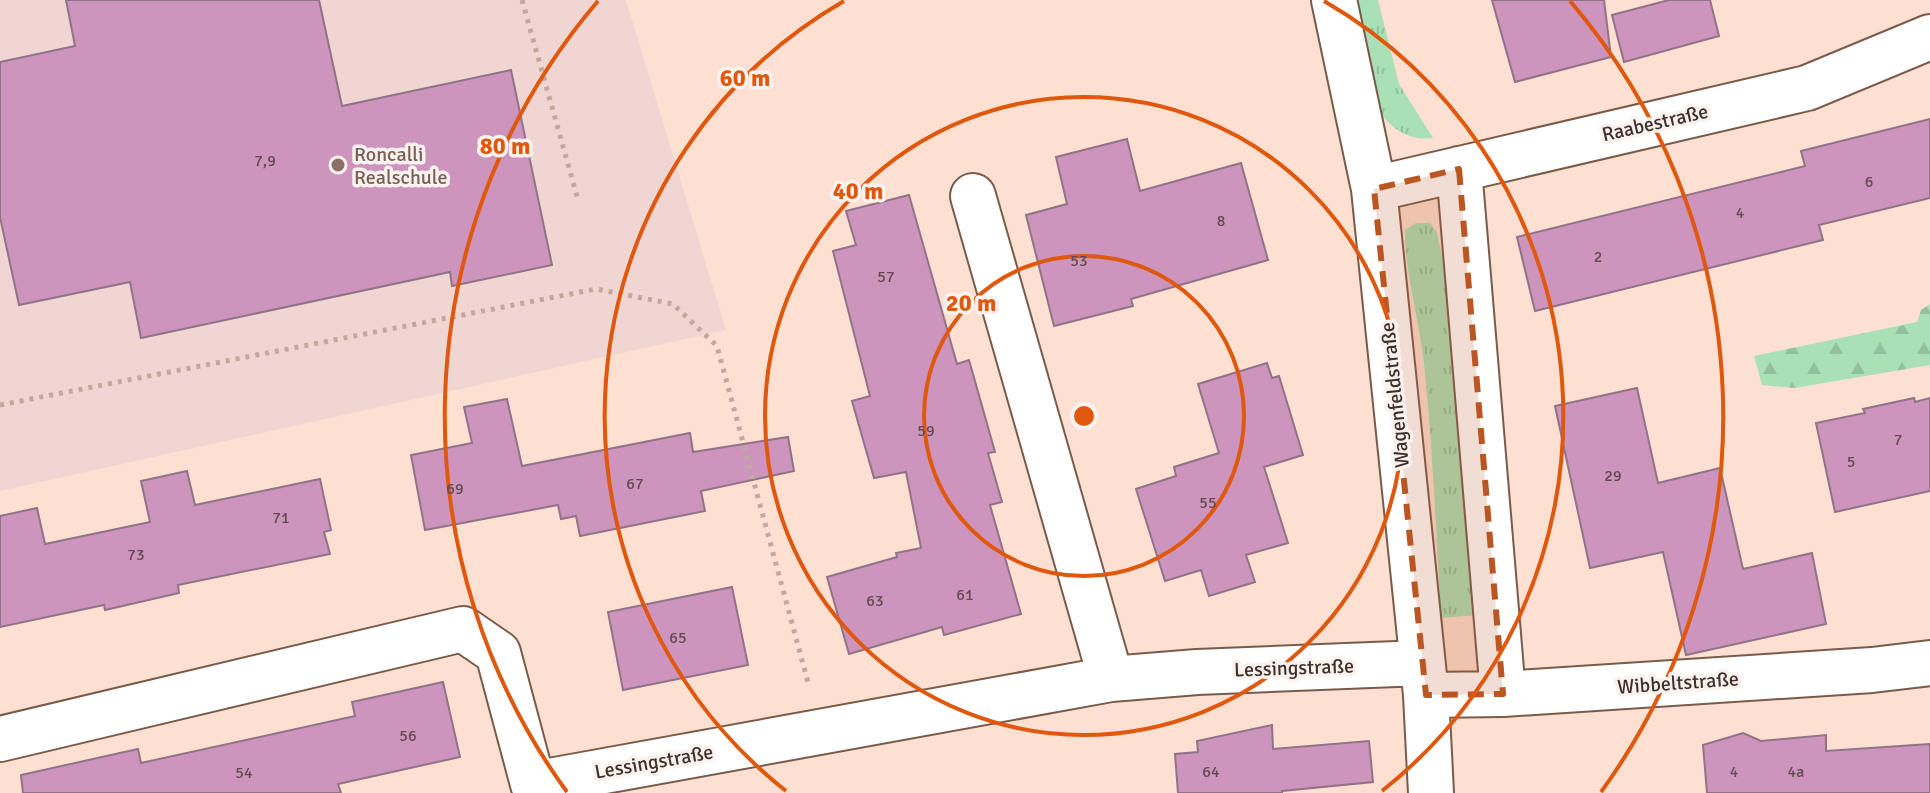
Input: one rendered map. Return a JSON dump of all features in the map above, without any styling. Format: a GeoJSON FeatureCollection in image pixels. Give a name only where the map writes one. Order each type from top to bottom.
{"type":"FeatureCollection","features":[{"type":"Feature","properties":{"kind":"street","name":"Wagenfeldstraße"},"geometry":{"type":"LineString","coordinates":[[1334,0],[1374,189],[1424,679],[1431,793]]}},
{"type":"Feature","properties":{"kind":"street","name":"Raabestraße"},"geometry":{"type":"LineString","coordinates":[[1374,189],[1807,88],[1930,37]]}},
{"type":"Feature","properties":{"kind":"street"},"geometry":{"type":"LineString","coordinates":[[1459,169],[1503,694]]}},
{"type":"Feature","properties":{"kind":"street"},"geometry":{"type":"LineString","coordinates":[[973,196],[1111,679]]}},
{"type":"Feature","properties":{"kind":"street","name":"Lessingstraße"},"geometry":{"type":"LineString","coordinates":[[0,739],[463,629],[498,653],[533,784],[1111,679],[1197,672],[1424,679]]}},
{"type":"Feature","properties":{"kind":"street","name":"Wibbeltstraße"},"geometry":{"type":"LineString","coordinates":[[1424,679],[1503,694],[1872,670],[1930,663]]}},
{"type":"Feature","properties":{"kind":"path"},"geometry":{"type":"LineString","coordinates":[[522,0],[578,200]]}},
{"type":"Feature","properties":{"kind":"path"},"geometry":{"type":"LineString","coordinates":[[0,405],[596,289],[673,304],[717,346],[822,733]]}},
{"type":"Feature","properties":{"kind":"highlighted area"},"geometry":{"type":"Polygon","coordinates":[[[1459,169],[1503,694],[1426,695],[1374,189],[1459,169]]]}},
{"type":"Feature","properties":{"kind":"shaded area","name":"Roncalli Realschule"},"geometry":{"type":"Polygon","coordinates":[[[0,0],[626,0],[726,330],[0,491],[0,0]]]}},
{"type":"Feature","properties":{"kind":"green space"},"geometry":{"type":"Polygon","coordinates":[[[1351,0],[1378,0],[1399,84],[1433,138],[1406,135],[1385,119],[1373,104],[1351,0]]]}},
{"type":"Feature","properties":{"kind":"green space"},"geometry":{"type":"Polygon","coordinates":[[[1416,223],[1430,223],[1437,233],[1458,331],[1478,615],[1441,618],[1427,395],[1406,247],[1405,230],[1416,223]]]}},
{"type":"Feature","properties":{"kind":"green space"},"geometry":{"type":"Polygon","coordinates":[[[1930,304],[1930,365],[1795,388],[1762,385],[1754,356],[1917,322],[1921,310],[1930,304]]]}},
{"type":"Feature","properties":{"kind":"building","name":"Roncalli Realschule"},"geometry":{"type":"Polygon","coordinates":[[[66,0],[319,0],[342,106],[511,70],[552,265],[452,286],[450,272],[141,338],[130,282],[19,305],[0,217],[0,62],[75,46],[66,0]]]}},
{"type":"Feature","properties":{"kind":"building"},"geometry":{"type":"Polygon","coordinates":[[[1492,0],[1604,0],[1611,57],[1515,82],[1492,0]]]}},
{"type":"Feature","properties":{"kind":"building"},"geometry":{"type":"Polygon","coordinates":[[[1669,0],[1710,0],[1719,36],[1624,62],[1612,15],[1669,0]]]}},
{"type":"Feature","properties":{"kind":"building"},"geometry":{"type":"Polygon","coordinates":[[[1930,119],[1930,198],[1819,225],[1823,240],[1535,311],[1517,237],[1805,166],[1801,151],[1930,119]]]}},
{"type":"Feature","properties":{"kind":"building"},"geometry":{"type":"Polygon","coordinates":[[[1127,139],[1140,191],[1241,163],[1268,260],[1131,299],[1133,306],[1054,326],[1026,215],[1067,204],[1056,157],[1127,139]]]}},
{"type":"Feature","properties":{"kind":"building"},"geometry":{"type":"Polygon","coordinates":[[[909,195],[957,364],[969,360],[995,452],[988,453],[1002,502],[990,505],[1021,614],[944,635],[942,627],[849,654],[827,577],[897,557],[896,553],[921,548],[906,472],[874,478],[852,401],[870,396],[833,251],[856,245],[846,211],[909,195]]]}},
{"type":"Feature","properties":{"kind":"building"},"geometry":{"type":"Polygon","coordinates":[[[1267,363],[1272,378],[1279,376],[1303,455],[1264,467],[1288,543],[1246,555],[1255,582],[1209,596],[1201,570],[1165,581],[1136,489],[1176,476],[1174,467],[1219,453],[1198,384],[1267,363]]]}},
{"type":"Feature","properties":{"kind":"building"},"geometry":{"type":"Polygon","coordinates":[[[1637,388],[1658,483],[1720,468],[1743,569],[1812,553],[1826,624],[1686,655],[1663,552],[1590,568],[1555,406],[1637,388]]]}},
{"type":"Feature","properties":{"kind":"building"},"geometry":{"type":"Polygon","coordinates":[[[1914,398],[1915,402],[1930,398],[1930,491],[1835,512],[1816,423],[1865,413],[1863,409],[1914,398]]]}},
{"type":"Feature","properties":{"kind":"building"},"geometry":{"type":"Polygon","coordinates":[[[507,399],[522,466],[690,433],[693,452],[788,437],[794,471],[701,491],[705,511],[580,536],[576,516],[561,519],[558,505],[425,530],[411,455],[472,443],[464,407],[507,399]]]}},
{"type":"Feature","properties":{"kind":"building"},"geometry":{"type":"Polygon","coordinates":[[[187,471],[195,505],[320,479],[331,530],[324,532],[330,554],[178,585],[179,593],[105,610],[104,605],[0,627],[0,516],[37,508],[45,544],[150,522],[141,481],[187,471]]]}},
{"type":"Feature","properties":{"kind":"building"},"geometry":{"type":"Polygon","coordinates":[[[732,587],[748,665],[623,690],[608,612],[732,587]]]}},
{"type":"Feature","properties":{"kind":"building"},"geometry":{"type":"Polygon","coordinates":[[[443,682],[460,757],[338,784],[341,793],[23,793],[21,775],[138,749],[141,763],[355,716],[352,702],[443,682]]]}},
{"type":"Feature","properties":{"kind":"building"},"geometry":{"type":"Polygon","coordinates":[[[1272,725],[1273,749],[1369,741],[1373,782],[1282,793],[1178,793],[1175,754],[1198,752],[1197,741],[1272,725]]]}},
{"type":"Feature","properties":{"kind":"building"},"geometry":{"type":"Polygon","coordinates":[[[1743,733],[1761,741],[1826,735],[1826,751],[1930,744],[1930,793],[1707,793],[1703,745],[1743,733]]]}},
{"type":"Feature","properties":{"kind":"place","name":"Roncalli Realschule"},"geometry":{"type":"Point","coordinates":[338,165]}}]}
